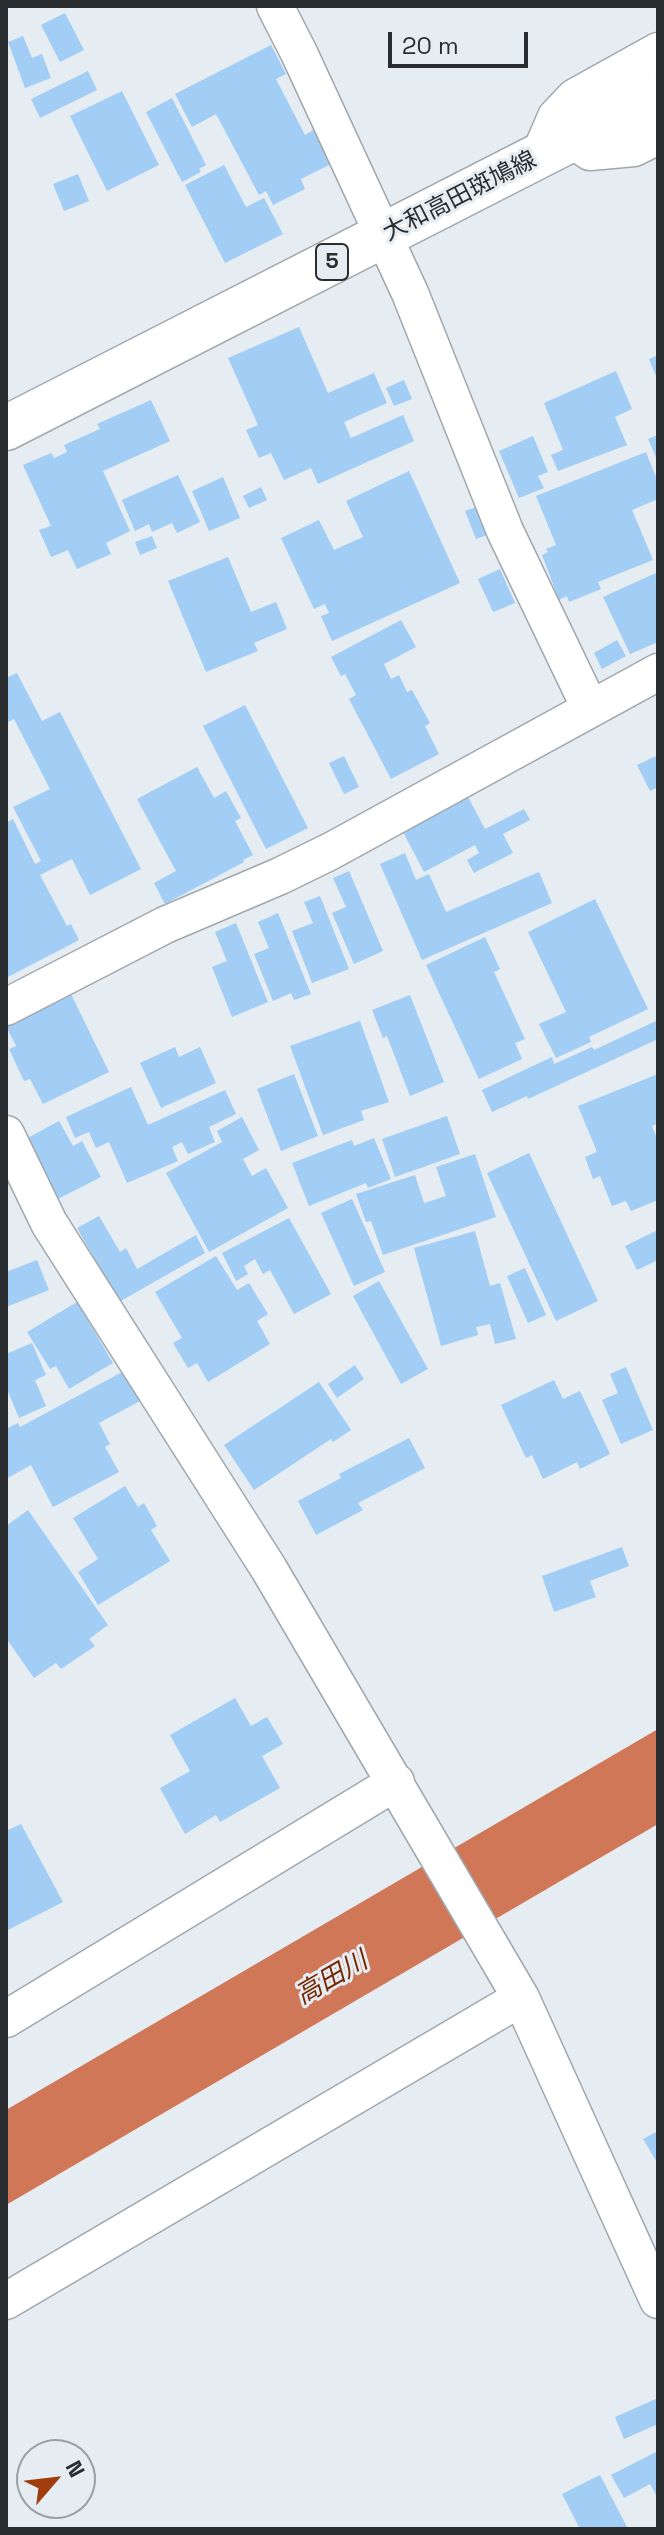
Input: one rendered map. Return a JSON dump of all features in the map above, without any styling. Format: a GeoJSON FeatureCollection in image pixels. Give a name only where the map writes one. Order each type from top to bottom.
{"type":"FeatureCollection","features":[{"type":"Feature","properties":{"kind":"main road","name":"大和高田斑鳩線"},"geometry":{"type":"LineString","coordinates":[[6,428],[658,95]]}},
{"type":"Feature","properties":{"kind":"street"},"geometry":{"type":"LineString","coordinates":[[275,6],[384,236],[435,351],[505,531],[590,708]]}},
{"type":"Feature","properties":{"kind":"street"},"geometry":{"type":"LineString","coordinates":[[658,51],[575,97],[556,117],[556,148],[590,152],[634,148],[658,136]]}},
{"type":"Feature","properties":{"kind":"street"},"geometry":{"type":"LineString","coordinates":[[6,1007],[165,925],[331,851],[658,672]]}},
{"type":"Feature","properties":{"kind":"street"},"geometry":{"type":"LineString","coordinates":[[6,1134],[49,1223],[261,1556],[521,1998],[658,2300]]}},
{"type":"Feature","properties":{"kind":"street"},"geometry":{"type":"LineString","coordinates":[[6,2019],[396,1782]]}},
{"type":"Feature","properties":{"kind":"street"},"geometry":{"type":"LineString","coordinates":[[6,2301],[521,1998]]}},
{"type":"Feature","properties":{"kind":"water","name":"高田川"},"geometry":{"type":"Polygon","coordinates":[[[658,1729],[658,1824],[6,2205],[6,2110],[658,1729]]]}},
{"type":"Feature","properties":{"kind":"building"},"geometry":{"type":"Polygon","coordinates":[[[65,13],[84,50],[60,62],[41,25],[65,13]]]}},
{"type":"Feature","properties":{"kind":"building"},"geometry":{"type":"Polygon","coordinates":[[[23,36],[32,58],[42,54],[51,78],[25,88],[8,42],[23,36]]]}},
{"type":"Feature","properties":{"kind":"building"},"geometry":{"type":"Polygon","coordinates":[[[271,45],[286,74],[276,79],[305,135],[313,130],[331,164],[301,179],[305,189],[273,205],[266,191],[259,195],[216,114],[192,127],[175,94],[271,45]]]}},
{"type":"Feature","properties":{"kind":"building"},"geometry":{"type":"Polygon","coordinates":[[[88,71],[97,90],[40,118],[31,99],[88,71]]]}},
{"type":"Feature","properties":{"kind":"building"},"geometry":{"type":"Polygon","coordinates":[[[122,91],[159,165],[107,191],[70,116],[122,91]]]}},
{"type":"Feature","properties":{"kind":"building"},"geometry":{"type":"Polygon","coordinates":[[[172,98],[206,165],[199,169],[201,172],[182,182],[146,112],[172,98]]]}},
{"type":"Feature","properties":{"kind":"building"},"geometry":{"type":"Polygon","coordinates":[[[224,165],[246,207],[264,198],[283,234],[225,263],[185,185],[224,165]]]}},
{"type":"Feature","properties":{"kind":"building"},"geometry":{"type":"Polygon","coordinates":[[[78,174],[89,201],[64,211],[53,184],[78,174]]]}},
{"type":"Feature","properties":{"kind":"building"},"geometry":{"type":"Polygon","coordinates":[[[299,327],[328,393],[374,373],[387,403],[344,422],[351,438],[403,415],[414,441],[318,484],[311,468],[284,480],[271,453],[259,458],[246,430],[258,425],[228,358],[299,327]]]}},
{"type":"Feature","properties":{"kind":"building"},"geometry":{"type":"Polygon","coordinates":[[[658,355],[658,381],[649,359],[658,355]]]}},
{"type":"Feature","properties":{"kind":"building"},"geometry":{"type":"Polygon","coordinates":[[[616,371],[632,409],[615,417],[627,445],[558,471],[551,455],[563,450],[544,403],[616,371]]]}},
{"type":"Feature","properties":{"kind":"building"},"geometry":{"type":"Polygon","coordinates":[[[404,380],[412,399],[394,406],[386,388],[404,380]]]}},
{"type":"Feature","properties":{"kind":"building"},"geometry":{"type":"Polygon","coordinates":[[[151,400],[170,441],[103,471],[130,531],[106,543],[111,554],[77,569],[68,550],[51,557],[39,530],[51,526],[23,465],[51,453],[54,458],[67,452],[64,445],[100,429],[97,424],[151,400]]]}},
{"type":"Feature","properties":{"kind":"building"},"geometry":{"type":"Polygon","coordinates":[[[658,435],[658,462],[648,439],[658,435]]]}},
{"type":"Feature","properties":{"kind":"building"},"geometry":{"type":"Polygon","coordinates":[[[533,436],[548,472],[538,476],[544,488],[519,498],[499,451],[533,436]]]}},
{"type":"Feature","properties":{"kind":"building"},"geometry":{"type":"Polygon","coordinates":[[[646,452],[658,482],[658,499],[632,510],[653,560],[598,582],[601,589],[569,602],[567,596],[559,600],[542,555],[548,552],[546,549],[556,545],[536,496],[646,452]]]}},
{"type":"Feature","properties":{"kind":"building"},"geometry":{"type":"Polygon","coordinates":[[[409,471],[460,583],[332,641],[321,616],[329,613],[325,604],[314,609],[281,538],[319,520],[334,550],[363,537],[346,501],[409,471]]]}},
{"type":"Feature","properties":{"kind":"building"},"geometry":{"type":"Polygon","coordinates":[[[178,475],[200,522],[177,533],[172,523],[152,532],[149,524],[135,531],[122,500],[178,475]]]}},
{"type":"Feature","properties":{"kind":"building"},"geometry":{"type":"Polygon","coordinates":[[[223,477],[240,518],[209,531],[192,491],[223,477]]]}},
{"type":"Feature","properties":{"kind":"building"},"geometry":{"type":"Polygon","coordinates":[[[261,487],[267,500],[249,508],[243,496],[261,487]]]}},
{"type":"Feature","properties":{"kind":"building"},"geometry":{"type":"Polygon","coordinates":[[[476,507],[487,535],[476,539],[465,511],[476,507]]]}},
{"type":"Feature","properties":{"kind":"building"},"geometry":{"type":"Polygon","coordinates":[[[152,536],[157,548],[140,555],[135,542],[152,536]]]}},
{"type":"Feature","properties":{"kind":"building"},"geometry":{"type":"Polygon","coordinates":[[[228,557],[251,612],[276,602],[287,629],[254,643],[258,651],[206,672],[168,581],[228,557]]]}},
{"type":"Feature","properties":{"kind":"building"},"geometry":{"type":"Polygon","coordinates":[[[500,569],[515,603],[493,612],[478,579],[500,569]]]}},
{"type":"Feature","properties":{"kind":"building"},"geometry":{"type":"Polygon","coordinates":[[[658,572],[658,642],[630,654],[603,597],[658,572]]]}},
{"type":"Feature","properties":{"kind":"building"},"geometry":{"type":"Polygon","coordinates":[[[401,620],[416,647],[384,664],[391,679],[399,675],[407,692],[412,690],[430,723],[425,726],[439,754],[391,779],[349,699],[356,695],[331,657],[401,620]]]}},
{"type":"Feature","properties":{"kind":"building"},"geometry":{"type":"Polygon","coordinates":[[[617,640],[626,656],[602,669],[594,653],[617,640]]]}},
{"type":"Feature","properties":{"kind":"building"},"geometry":{"type":"Polygon","coordinates":[[[17,673],[42,721],[60,712],[141,869],[90,895],[72,859],[40,875],[67,926],[71,924],[79,940],[6,978],[6,823],[13,819],[35,864],[41,861],[13,807],[50,789],[14,719],[6,723],[6,678],[17,673]]]}},
{"type":"Feature","properties":{"kind":"building"},"geometry":{"type":"Polygon","coordinates":[[[245,705],[308,828],[266,849],[203,726],[245,705]]]}},
{"type":"Feature","properties":{"kind":"building"},"geometry":{"type":"Polygon","coordinates":[[[658,755],[658,787],[650,791],[637,765],[658,755]]]}},
{"type":"Feature","properties":{"kind":"building"},"geometry":{"type":"Polygon","coordinates":[[[344,756],[359,787],[344,794],[329,763],[344,756]]]}},
{"type":"Feature","properties":{"kind":"building"},"geometry":{"type":"Polygon","coordinates":[[[197,767],[214,798],[226,791],[241,818],[235,821],[253,855],[165,904],[154,883],[176,871],[137,799],[197,767]]]}},
{"type":"Feature","properties":{"kind":"building"},"geometry":{"type":"Polygon","coordinates":[[[467,795],[485,829],[524,809],[530,820],[503,834],[513,853],[474,873],[467,860],[479,853],[475,845],[424,872],[402,830],[467,795]]]}},
{"type":"Feature","properties":{"kind":"building"},"geometry":{"type":"Polygon","coordinates":[[[405,853],[416,880],[429,874],[446,912],[539,872],[552,903],[422,960],[380,864],[405,853]]]}},
{"type":"Feature","properties":{"kind":"building"},"geometry":{"type":"Polygon","coordinates":[[[349,871],[383,951],[354,964],[332,913],[346,907],[333,878],[349,871]]]}},
{"type":"Feature","properties":{"kind":"building"},"geometry":{"type":"Polygon","coordinates":[[[320,896],[349,969],[312,983],[292,931],[313,923],[304,902],[320,896]]]}},
{"type":"Feature","properties":{"kind":"building"},"geometry":{"type":"Polygon","coordinates":[[[595,899],[648,1009],[589,1037],[591,1042],[556,1058],[539,1024],[566,1012],[528,932],[595,899]]]}},
{"type":"Feature","properties":{"kind":"building"},"geometry":{"type":"Polygon","coordinates":[[[278,913],[311,994],[294,1000],[291,993],[273,1001],[254,954],[269,948],[258,922],[278,913]]]}},
{"type":"Feature","properties":{"kind":"building"},"geometry":{"type":"Polygon","coordinates":[[[236,923],[268,1002],[232,1017],[212,967],[227,961],[215,932],[236,923]]]}},
{"type":"Feature","properties":{"kind":"building"},"geometry":{"type":"Polygon","coordinates":[[[485,937],[500,969],[494,972],[525,1039],[515,1043],[522,1059],[479,1079],[426,965],[485,937]]]}},
{"type":"Feature","properties":{"kind":"building"},"geometry":{"type":"Polygon","coordinates":[[[69,990],[109,1072],[43,1104],[30,1079],[24,1081],[9,1049],[16,1046],[6,1021],[69,990]]]}},
{"type":"Feature","properties":{"kind":"building"},"geometry":{"type":"Polygon","coordinates":[[[410,995],[444,1082],[410,1096],[387,1036],[383,1038],[372,1010],[410,995]]]}},
{"type":"Feature","properties":{"kind":"building"},"geometry":{"type":"Polygon","coordinates":[[[658,1020],[658,1039],[528,1099],[527,1096],[492,1112],[482,1090],[552,1057],[554,1064],[592,1047],[594,1050],[658,1020]]]}},
{"type":"Feature","properties":{"kind":"building"},"geometry":{"type":"Polygon","coordinates":[[[360,1021],[389,1102],[361,1111],[364,1120],[323,1135],[290,1046],[360,1021]]]}},
{"type":"Feature","properties":{"kind":"building"},"geometry":{"type":"Polygon","coordinates":[[[175,1047],[179,1057],[200,1047],[216,1083],[161,1108],[140,1063],[175,1047]]]}},
{"type":"Feature","properties":{"kind":"building"},"geometry":{"type":"Polygon","coordinates":[[[294,1074],[318,1136],[281,1151],[257,1089],[294,1074]]]}},
{"type":"Feature","properties":{"kind":"building"},"geometry":{"type":"Polygon","coordinates":[[[658,1074],[658,1123],[652,1126],[658,1141],[658,1200],[631,1211],[626,1201],[612,1206],[600,1176],[593,1179],[585,1157],[597,1152],[578,1106],[658,1074]]]}},
{"type":"Feature","properties":{"kind":"building"},"geometry":{"type":"Polygon","coordinates":[[[131,1087],[148,1125],[225,1090],[236,1114],[209,1127],[215,1142],[188,1154],[182,1142],[172,1147],[178,1161],[127,1183],[109,1142],[96,1148],[89,1132],[75,1138],[66,1117],[131,1087]]]}},
{"type":"Feature","properties":{"kind":"building"},"geometry":{"type":"Polygon","coordinates":[[[447,1116],[460,1154],[395,1177],[382,1139],[447,1116]]]}},
{"type":"Feature","properties":{"kind":"building"},"geometry":{"type":"Polygon","coordinates":[[[242,1117],[259,1150],[243,1159],[252,1176],[266,1168],[288,1208],[209,1252],[166,1173],[222,1142],[217,1131],[242,1117]]]}},
{"type":"Feature","properties":{"kind":"building"},"geometry":{"type":"Polygon","coordinates":[[[59,1121],[73,1146],[82,1141],[101,1177],[56,1200],[24,1140],[59,1121]]]}},
{"type":"Feature","properties":{"kind":"building"},"geometry":{"type":"Polygon","coordinates":[[[374,1138],[391,1179],[368,1188],[366,1183],[309,1206],[292,1163],[352,1140],[354,1146],[374,1138]]]}},
{"type":"Feature","properties":{"kind":"building"},"geometry":{"type":"Polygon","coordinates":[[[529,1153],[598,1301],[556,1321],[487,1173],[529,1153]]]}},
{"type":"Feature","properties":{"kind":"building"},"geometry":{"type":"Polygon","coordinates":[[[475,1154],[496,1217],[383,1255],[371,1221],[366,1222],[356,1194],[415,1175],[424,1203],[446,1196],[436,1167],[475,1154]]]}},
{"type":"Feature","properties":{"kind":"building"},"geometry":{"type":"Polygon","coordinates":[[[352,1199],[385,1272],[354,1286],[321,1213],[352,1199]]]}},
{"type":"Feature","properties":{"kind":"building"},"geometry":{"type":"Polygon","coordinates":[[[99,1216],[120,1252],[126,1248],[137,1269],[196,1235],[205,1253],[119,1302],[77,1228],[99,1216]]]}},
{"type":"Feature","properties":{"kind":"building"},"geometry":{"type":"Polygon","coordinates":[[[289,1218],[331,1294],[294,1314],[270,1270],[263,1274],[255,1259],[244,1266],[248,1274],[236,1281],[222,1253],[289,1218]]]}},
{"type":"Feature","properties":{"kind":"building"},"geometry":{"type":"Polygon","coordinates":[[[658,1230],[658,1260],[637,1270],[625,1246],[658,1230]]]}},
{"type":"Feature","properties":{"kind":"building"},"geometry":{"type":"Polygon","coordinates":[[[475,1231],[490,1286],[500,1283],[516,1339],[495,1344],[490,1324],[476,1327],[478,1335],[441,1346],[414,1248],[475,1231]]]}},
{"type":"Feature","properties":{"kind":"building"},"geometry":{"type":"Polygon","coordinates":[[[216,1256],[237,1290],[249,1283],[268,1314],[257,1321],[270,1344],[208,1382],[197,1363],[188,1368],[173,1343],[182,1338],[155,1292],[216,1256]]]}},
{"type":"Feature","properties":{"kind":"building"},"geometry":{"type":"Polygon","coordinates":[[[37,1260],[49,1290],[6,1307],[6,1272],[37,1260]]]}},
{"type":"Feature","properties":{"kind":"building"},"geometry":{"type":"Polygon","coordinates":[[[525,1268],[546,1315],[528,1323],[507,1276],[525,1268]]]}},
{"type":"Feature","properties":{"kind":"building"},"geometry":{"type":"Polygon","coordinates":[[[379,1281],[428,1369],[401,1384],[353,1296],[379,1281]]]}},
{"type":"Feature","properties":{"kind":"building"},"geometry":{"type":"Polygon","coordinates":[[[77,1302],[113,1363],[69,1389],[56,1366],[50,1369],[27,1332],[77,1302]]]}},
{"type":"Feature","properties":{"kind":"building"},"geometry":{"type":"Polygon","coordinates":[[[32,1343],[46,1375],[35,1380],[46,1406],[19,1418],[6,1387],[6,1354],[32,1343]]]}},
{"type":"Feature","properties":{"kind":"building"},"geometry":{"type":"Polygon","coordinates":[[[355,1365],[364,1379],[337,1398],[328,1384],[355,1365]]]}},
{"type":"Feature","properties":{"kind":"building"},"geometry":{"type":"Polygon","coordinates":[[[626,1367],[653,1430],[621,1444],[602,1400],[618,1393],[610,1374],[626,1367]]]}},
{"type":"Feature","properties":{"kind":"building"},"geometry":{"type":"Polygon","coordinates":[[[124,1371],[140,1401],[99,1423],[110,1444],[105,1447],[119,1472],[53,1507],[31,1465],[6,1479],[6,1429],[18,1423],[20,1427],[124,1371]]]}},
{"type":"Feature","properties":{"kind":"building"},"geometry":{"type":"Polygon","coordinates":[[[554,1380],[563,1399],[580,1391],[610,1454],[580,1469],[577,1462],[543,1479],[532,1455],[526,1458],[501,1405],[554,1380]]]}},
{"type":"Feature","properties":{"kind":"building"},"geometry":{"type":"Polygon","coordinates":[[[319,1382],[351,1430],[333,1442],[331,1439],[254,1490],[224,1445],[319,1382]]]}},
{"type":"Feature","properties":{"kind":"building"},"geometry":{"type":"Polygon","coordinates":[[[409,1438],[425,1468],[358,1503],[363,1510],[316,1535],[298,1501],[341,1478],[339,1474],[409,1438]]]}},
{"type":"Feature","properties":{"kind":"building"},"geometry":{"type":"Polygon","coordinates":[[[125,1486],[138,1507],[144,1503],[157,1526],[151,1530],[170,1561],[98,1605],[78,1572],[98,1559],[73,1518],[125,1486]]]}},
{"type":"Feature","properties":{"kind":"building"},"geometry":{"type":"Polygon","coordinates":[[[28,1510],[108,1625],[89,1639],[95,1646],[61,1669],[56,1663],[34,1678],[6,1638],[6,1526],[28,1510]]]}},
{"type":"Feature","properties":{"kind":"building"},"geometry":{"type":"Polygon","coordinates":[[[622,1547],[629,1566],[590,1581],[596,1597],[554,1612],[542,1576],[622,1547]]]}},
{"type":"Feature","properties":{"kind":"building"},"geometry":{"type":"Polygon","coordinates":[[[235,1698],[251,1726],[267,1717],[283,1744],[262,1756],[280,1788],[220,1822],[216,1815],[185,1834],[160,1788],[190,1771],[170,1735],[235,1698]]]}},
{"type":"Feature","properties":{"kind":"building"},"geometry":{"type":"Polygon","coordinates":[[[21,1824],[63,1902],[6,1931],[6,1831],[21,1824]]]}},
{"type":"Feature","properties":{"kind":"building"},"geometry":{"type":"Polygon","coordinates":[[[658,2131],[658,2164],[643,2139],[658,2131]]]}},
{"type":"Feature","properties":{"kind":"building"},"geometry":{"type":"Polygon","coordinates":[[[658,2398],[658,2424],[624,2439],[615,2417],[658,2398]]]}},
{"type":"Feature","properties":{"kind":"building"},"geometry":{"type":"Polygon","coordinates":[[[658,2451],[658,2499],[650,2484],[624,2498],[611,2475],[658,2451]]]}},
{"type":"Feature","properties":{"kind":"building"},"geometry":{"type":"Polygon","coordinates":[[[600,2475],[628,2529],[580,2529],[562,2494],[600,2475]]]}}]}
